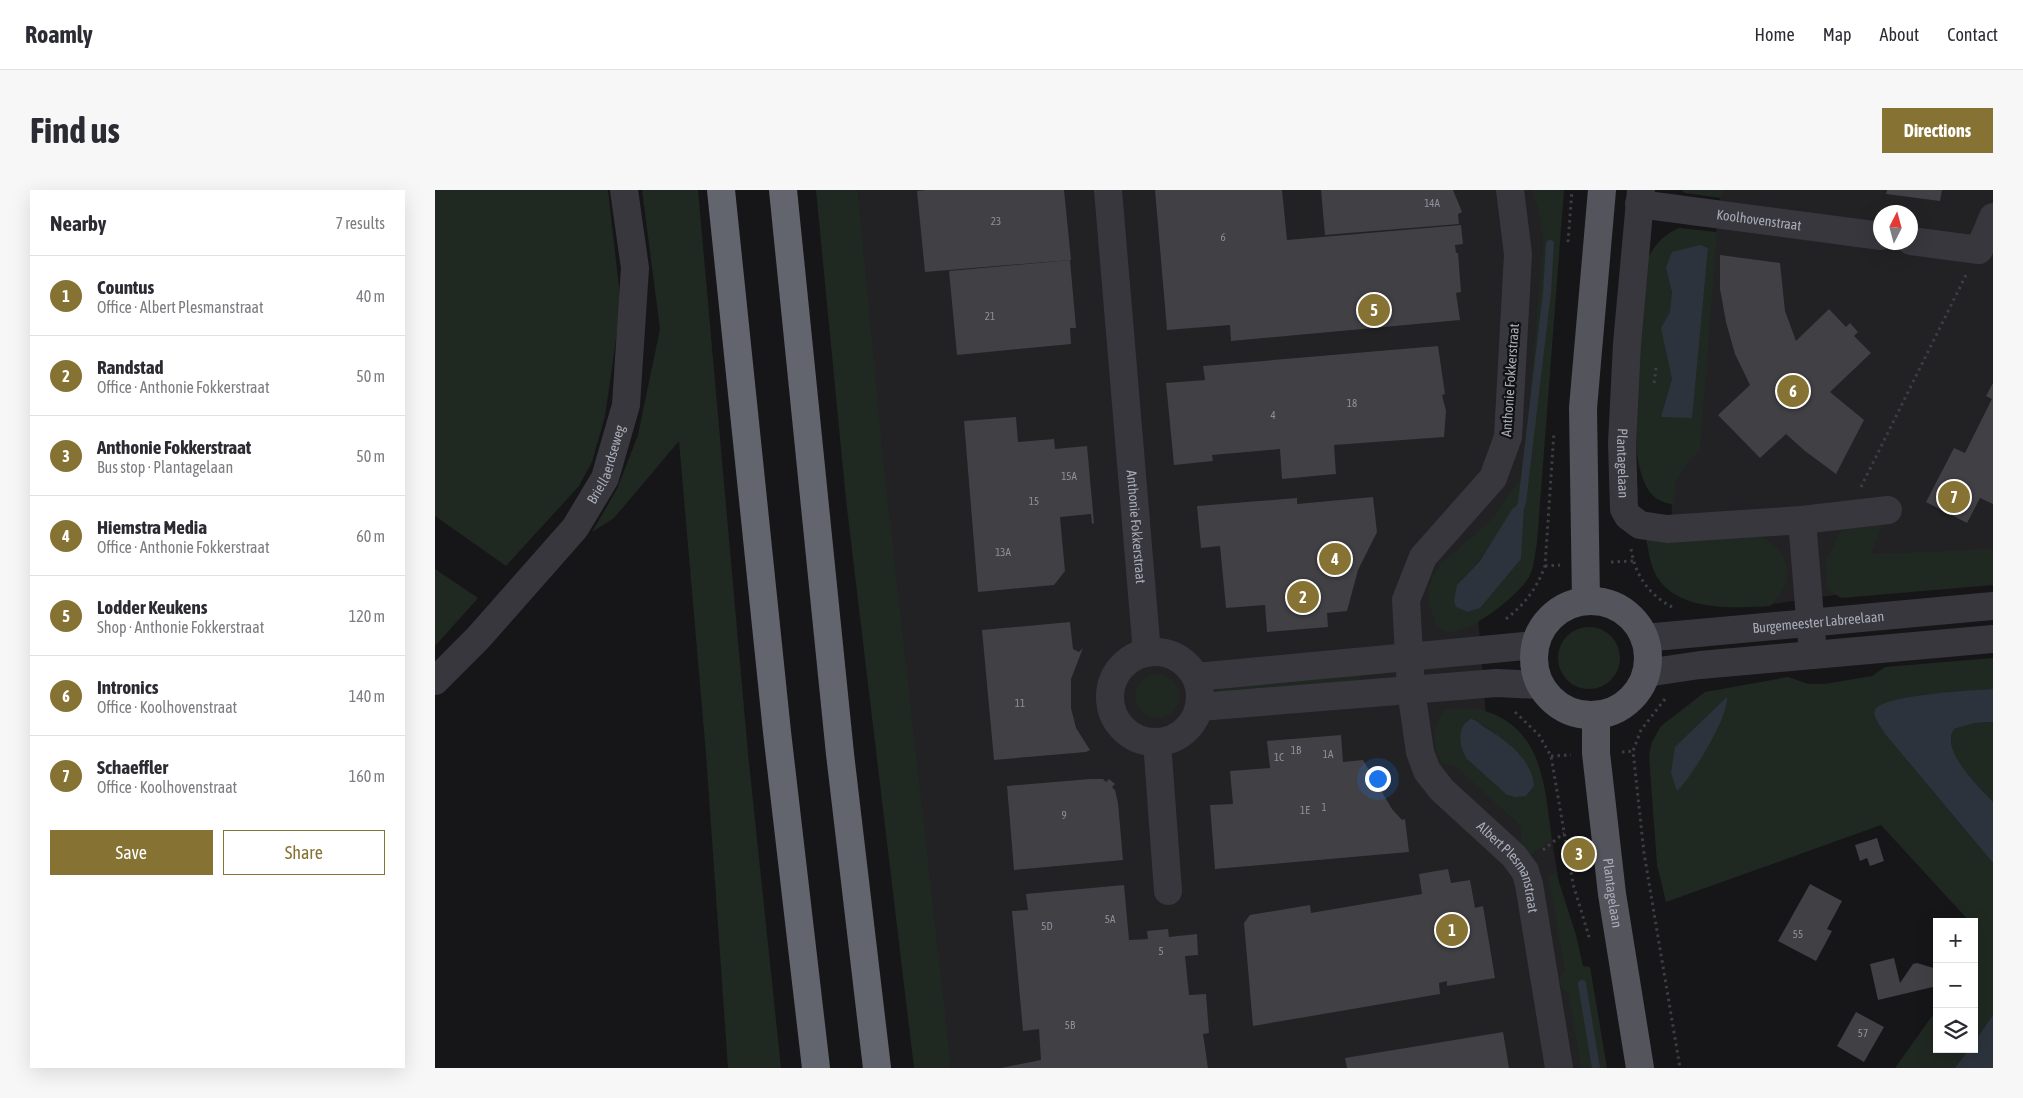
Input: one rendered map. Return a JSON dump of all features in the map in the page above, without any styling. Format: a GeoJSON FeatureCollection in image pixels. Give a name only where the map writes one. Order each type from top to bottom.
{"type":"FeatureCollection","features":[{"type":"Feature","properties":{"kind":"highway"},"geometry":{"type":"LineString","coordinates":[[721,190],[777,732],[816,1068]]}},
{"type":"Feature","properties":{"kind":"highway"},"geometry":{"type":"LineString","coordinates":[[783,190],[840,754],[877,1068]]}},
{"type":"Feature","properties":{"kind":"main road"},"geometry":{"type":"LineString","coordinates":[[1586,601],[1583,408],[1602,190]]}},
{"type":"Feature","properties":{"kind":"main road"},"geometry":{"type":"LineString","coordinates":[[1586,601],[1601,602],[1627,614],[1637,625],[1644,638],[1648,655],[1646,672],[1639,689],[1628,702],[1613,711],[1596,715],[1583,715],[1558,705],[1540,685],[1533,659],[1535,645],[1542,629],[1553,615],[1568,606],[1586,601]]}},
{"type":"Feature","properties":{"kind":"main road","name":"Plantagelaan"},"geometry":{"type":"LineString","coordinates":[[1596,715],[1596,753],[1612,894],[1640,1068]]}},
{"type":"Feature","properties":{"kind":"street","name":"Briellaerdseweg"},"geometry":{"type":"LineString","coordinates":[[435,681],[479,638],[575,528],[605,478],[626,405],[635,268],[624,190]]}},
{"type":"Feature","properties":{"kind":"street","name":"Anthonie Fokkerstraat"},"geometry":{"type":"LineString","coordinates":[[1108,190],[1147,653]]}},
{"type":"Feature","properties":{"kind":"street","name":"Anthonie Fokkerstraat"},"geometry":{"type":"LineString","coordinates":[[1411,690],[1405,600],[1423,557],[1493,478],[1508,437],[1518,254],[1510,190]]}},
{"type":"Feature","properties":{"kind":"street","name":"Koolhovenstraat"},"geometry":{"type":"LineString","coordinates":[[1640,197],[1873,235]]}},
{"type":"Feature","properties":{"kind":"street","name":"Plantagelaan"},"geometry":{"type":"LineString","coordinates":[[1640,197],[1627,344],[1622,443],[1624,509],[1628,516],[1640,525],[1667,529],[1802,520]]}},
{"type":"Feature","properties":{"kind":"street"},"geometry":{"type":"LineString","coordinates":[[1918,241],[1979,250],[1993,217]]}},
{"type":"Feature","properties":{"kind":"street"},"geometry":{"type":"LineString","coordinates":[[1813,655],[1802,520],[1888,510]]}},
{"type":"Feature","properties":{"kind":"street","name":"Burgemeester Labreelaan"},"geometry":{"type":"LineString","coordinates":[[1644,638],[1993,606]]}},
{"type":"Feature","properties":{"kind":"street"},"geometry":{"type":"LineString","coordinates":[[1646,672],[1693,666],[1993,639]]}},
{"type":"Feature","properties":{"kind":"street"},"geometry":{"type":"LineString","coordinates":[[1196,677],[1535,645]]}},
{"type":"Feature","properties":{"kind":"street"},"geometry":{"type":"LineString","coordinates":[[1147,653],[1162,653],[1175,657],[1187,666],[1196,677],[1200,692],[1199,707],[1194,720],[1184,732],[1171,739],[1157,742],[1142,740],[1129,734],[1118,723],[1112,710],[1110,695],[1117,674],[1133,658],[1147,653]]}},
{"type":"Feature","properties":{"kind":"street"},"geometry":{"type":"LineString","coordinates":[[1199,707],[1496,682],[1540,685]]}},
{"type":"Feature","properties":{"kind":"street","name":"Albert Plesmanstraat"},"geometry":{"type":"LineString","coordinates":[[1411,690],[1420,752],[1427,771],[1442,790],[1514,856],[1525,871],[1529,884],[1559,1068]]}},
{"type":"Feature","properties":{"kind":"street"},"geometry":{"type":"LineString","coordinates":[[1157,742],[1168,891]]}},
{"type":"Feature","properties":{"kind":"path"},"geometry":{"type":"LineString","coordinates":[[1848,515],[1979,250]]}},
{"type":"Feature","properties":{"kind":"path"},"geometry":{"type":"LineString","coordinates":[[1504,621],[1526,601],[1535,589],[1545,566],[1548,543]]}},
{"type":"Feature","properties":{"kind":"path"},"geometry":{"type":"LineString","coordinates":[[1669,696],[1650,716],[1641,730],[1633,751],[1644,853],[1680,1068]]}},
{"type":"Feature","properties":{"kind":"path"},"geometry":{"type":"LineString","coordinates":[[1511,709],[1535,730],[1551,756],[1573,884],[1592,949]]}},
{"type":"Feature","properties":{"kind":"shaded area"},"geometry":{"type":"Polygon","coordinates":[[[435,190],[608,190],[621,305],[605,416],[592,462],[579,486],[506,566],[435,516],[435,190]]]}},
{"type":"Feature","properties":{"kind":"shaded area"},"geometry":{"type":"Polygon","coordinates":[[[642,190],[698,190],[748,753],[781,1068],[728,1068],[706,754],[679,441],[614,518],[592,532],[617,489],[638,435],[660,329],[642,190]]]}},
{"type":"Feature","properties":{"kind":"shaded area"},"geometry":{"type":"Polygon","coordinates":[[[816,190],[858,190],[883,459],[951,1068],[914,1068],[846,500],[816,190]]]}},
{"type":"Feature","properties":{"kind":"shaded area"},"geometry":{"type":"Polygon","coordinates":[[[858,190],[1559,190],[1533,549],[1478,617],[1486,716],[1544,795],[1591,1068],[950,1068],[881,458],[858,190]]]}},
{"type":"Feature","properties":{"kind":"shaded area"},"geometry":{"type":"Polygon","coordinates":[[[1532,190],[1564,190],[1537,543],[1533,564],[1524,585],[1493,612],[1468,627],[1447,632],[1436,626],[1429,604],[1428,591],[1433,575],[1441,564],[1494,517],[1523,475],[1543,244],[1541,217],[1532,190]],[[1524,507],[1457,585],[1468,612],[1480,608],[1521,559],[1524,507]]]}},
{"type":"Feature","properties":{"kind":"shaded area"},"geometry":{"type":"Polygon","coordinates":[[[1681,190],[1723,190],[1721,198],[1685,193],[1681,190]]]}},
{"type":"Feature","properties":{"kind":"shaded area"},"geometry":{"type":"Polygon","coordinates":[[[1721,190],[1993,190],[1993,572],[1766,605],[1674,546],[1670,477],[1716,233],[1721,190]]]}},
{"type":"Feature","properties":{"kind":"shaded area"},"geometry":{"type":"Polygon","coordinates":[[[1679,228],[1717,232],[1700,450],[1688,462],[1677,480],[1674,504],[1665,503],[1657,498],[1645,484],[1639,466],[1636,446],[1635,400],[1642,272],[1650,254],[1658,243],[1679,228]]]}},
{"type":"Feature","properties":{"kind":"shaded area"},"geometry":{"type":"Polygon","coordinates":[[[1700,245],[1708,248],[1692,418],[1661,417],[1672,379],[1661,328],[1670,312],[1672,292],[1666,267],[1672,252],[1700,245]]]}},
{"type":"Feature","properties":{"kind":"shaded area"},"geometry":{"type":"Polygon","coordinates":[[[1522,503],[1524,506],[1521,559],[1480,608],[1468,612],[1456,607],[1454,601],[1457,585],[1480,561],[1513,508],[1522,503]]]}},
{"type":"Feature","properties":{"kind":"shaded area"},"geometry":{"type":"Polygon","coordinates":[[[1857,526],[1882,526],[1871,554],[1993,549],[1993,585],[1841,598],[1828,589],[1825,563],[1841,531],[1857,526]]]}},
{"type":"Feature","properties":{"kind":"shaded area"},"geometry":{"type":"Polygon","coordinates":[[[1761,536],[1779,550],[1785,559],[1787,568],[1787,578],[1784,587],[1770,606],[1724,607],[1693,602],[1679,597],[1657,577],[1646,539],[1761,536]]]}},
{"type":"Feature","properties":{"kind":"shaded area"},"geometry":{"type":"Polygon","coordinates":[[[435,569],[478,598],[435,646],[435,569]]]}},
{"type":"Feature","properties":{"kind":"shaded area"},"geometry":{"type":"Polygon","coordinates":[[[1583,627],[1595,627],[1611,636],[1618,646],[1620,658],[1618,670],[1611,680],[1595,689],[1583,689],[1572,684],[1563,675],[1558,664],[1558,652],[1563,641],[1572,632],[1583,627]]]}},
{"type":"Feature","properties":{"kind":"shaded area"},"geometry":{"type":"Polygon","coordinates":[[[1993,658],[1993,689],[1924,695],[1885,734],[1993,863],[1993,1015],[1978,1036],[1978,918],[1966,918],[1881,825],[1666,902],[1657,865],[1649,755],[1652,742],[1661,726],[1705,692],[1788,677],[1808,684],[1824,684],[1872,676],[1885,667],[1993,658]]]}},
{"type":"Feature","properties":{"kind":"shaded area"},"geometry":{"type":"Polygon","coordinates":[[[1359,672],[1361,684],[1220,697],[1219,684],[1359,672]]]}},
{"type":"Feature","properties":{"kind":"shaded area"},"geometry":{"type":"Polygon","coordinates":[[[1157,674],[1169,678],[1175,684],[1179,696],[1175,708],[1169,714],[1157,718],[1145,714],[1139,708],[1135,696],[1139,684],[1145,678],[1157,674]]]}},
{"type":"Feature","properties":{"kind":"shaded area"},"geometry":{"type":"Polygon","coordinates":[[[1993,689],[1993,722],[1975,723],[1954,729],[1951,738],[1956,758],[1993,802],[1993,863],[1885,734],[1874,713],[1881,705],[1910,697],[1993,689]]]}},
{"type":"Feature","properties":{"kind":"shaded area"},"geometry":{"type":"Polygon","coordinates":[[[1727,697],[1726,706],[1716,731],[1684,784],[1677,791],[1671,773],[1675,747],[1727,697]]]}},
{"type":"Feature","properties":{"kind":"shaded area"},"geometry":{"type":"Polygon","coordinates":[[[1445,708],[1454,710],[1482,710],[1502,719],[1518,730],[1529,745],[1537,761],[1543,780],[1552,839],[1529,856],[1521,842],[1521,826],[1456,767],[1441,762],[1436,748],[1435,735],[1441,714],[1445,708]],[[1475,719],[1468,720],[1462,730],[1463,753],[1467,759],[1507,795],[1527,796],[1534,786],[1493,731],[1475,719]]]}},
{"type":"Feature","properties":{"kind":"shaded area"},"geometry":{"type":"Polygon","coordinates":[[[1471,719],[1477,721],[1509,744],[1523,759],[1532,776],[1534,786],[1526,796],[1516,797],[1507,795],[1467,759],[1462,749],[1460,737],[1466,722],[1471,719]]]}},
{"type":"Feature","properties":{"kind":"shaded area"},"geometry":{"type":"Polygon","coordinates":[[[1993,722],[1993,802],[1956,758],[1951,738],[1954,729],[1975,723],[1993,722]]]}},
{"type":"Feature","properties":{"kind":"shaded area"},"geometry":{"type":"Polygon","coordinates":[[[1556,873],[1576,935],[1583,966],[1590,967],[1607,1068],[1581,1068],[1568,993],[1561,988],[1559,980],[1565,971],[1548,875],[1556,873]]]}},
{"type":"Feature","properties":{"kind":"shaded area"},"geometry":{"type":"Polygon","coordinates":[[[1933,1015],[1933,1053],[1966,1053],[1955,1068],[1895,1068],[1933,1015]]]}},
{"type":"Feature","properties":{"kind":"shaded area"},"geometry":{"type":"Polygon","coordinates":[[[1993,1015],[1993,1068],[1955,1068],[1966,1053],[1978,1053],[1978,1036],[1993,1015]]]}},
{"type":"Feature","properties":{"kind":"building"},"geometry":{"type":"Polygon","coordinates":[[[1064,190],[1071,260],[925,272],[917,191],[1064,190]]]}},
{"type":"Feature","properties":{"kind":"building"},"geometry":{"type":"Polygon","coordinates":[[[1155,190],[1282,190],[1287,240],[1461,225],[1463,244],[1455,245],[1456,253],[1458,253],[1461,292],[1456,293],[1460,320],[1231,341],[1230,325],[1167,330],[1155,190]]]}},
{"type":"Feature","properties":{"kind":"building"},"geometry":{"type":"Polygon","coordinates":[[[1321,190],[1453,190],[1462,212],[1458,214],[1459,224],[1325,235],[1321,190]]]}},
{"type":"Feature","properties":{"kind":"building"},"geometry":{"type":"Polygon","coordinates":[[[1887,190],[1942,190],[1940,201],[1886,194],[1887,190]]]}},
{"type":"Feature","properties":{"kind":"building"},"geometry":{"type":"Polygon","coordinates":[[[1720,255],[1780,263],[1785,311],[1796,341],[1829,309],[1846,327],[1850,323],[1858,332],[1854,336],[1871,353],[1830,392],[1864,420],[1836,474],[1786,434],[1760,458],[1718,415],[1750,385],[1735,354],[1726,322],[1720,289],[1720,255]]]}},
{"type":"Feature","properties":{"kind":"building"},"geometry":{"type":"Polygon","coordinates":[[[1070,260],[1076,328],[1070,328],[1071,344],[957,355],[949,271],[1070,260]]]}},
{"type":"Feature","properties":{"kind":"building"},"geometry":{"type":"Polygon","coordinates":[[[1438,346],[1445,394],[1442,395],[1446,411],[1444,437],[1334,445],[1336,474],[1282,479],[1280,449],[1212,455],[1213,461],[1174,465],[1166,383],[1205,380],[1203,366],[1438,346]]]}},
{"type":"Feature","properties":{"kind":"building"},"geometry":{"type":"Polygon","coordinates":[[[1993,383],[1993,504],[1980,498],[1967,523],[1926,502],[1954,448],[1965,453],[1992,399],[1986,396],[1993,383]]]}},
{"type":"Feature","properties":{"kind":"building"},"geometry":{"type":"Polygon","coordinates":[[[1016,417],[1018,442],[1054,439],[1055,449],[1087,446],[1094,523],[1092,524],[1091,514],[1060,517],[1065,571],[1054,585],[978,592],[964,421],[1016,417]]]}},
{"type":"Feature","properties":{"kind":"building"},"geometry":{"type":"Polygon","coordinates":[[[1373,497],[1377,532],[1358,570],[1347,611],[1327,613],[1328,627],[1267,632],[1265,605],[1226,608],[1220,546],[1201,548],[1197,506],[1297,498],[1297,504],[1373,497]]]}},
{"type":"Feature","properties":{"kind":"building"},"geometry":{"type":"Polygon","coordinates":[[[1070,622],[1073,649],[1079,652],[1083,648],[1071,679],[1071,708],[1076,728],[1090,750],[1086,752],[994,760],[982,630],[1070,622]]]}},
{"type":"Feature","properties":{"kind":"building"},"geometry":{"type":"Polygon","coordinates":[[[1341,735],[1343,762],[1363,760],[1392,809],[1402,820],[1405,819],[1409,852],[1215,869],[1210,805],[1233,804],[1230,771],[1270,768],[1267,741],[1341,735]]]}},
{"type":"Feature","properties":{"kind":"building"},"geometry":{"type":"Polygon","coordinates":[[[1103,779],[1106,782],[1109,779],[1115,784],[1112,787],[1115,790],[1118,803],[1123,860],[1014,870],[1007,786],[1103,779]]]}},
{"type":"Feature","properties":{"kind":"building"},"geometry":{"type":"Polygon","coordinates":[[[1877,838],[1884,861],[1870,866],[1867,858],[1860,861],[1855,845],[1877,838]]]}},
{"type":"Feature","properties":{"kind":"building"},"geometry":{"type":"Polygon","coordinates":[[[1448,869],[1451,883],[1470,880],[1475,908],[1483,906],[1495,978],[1447,986],[1447,981],[1439,983],[1440,994],[1253,1026],[1244,923],[1250,915],[1310,905],[1311,913],[1422,894],[1419,874],[1448,869]]]}},
{"type":"Feature","properties":{"kind":"building"},"geometry":{"type":"Polygon","coordinates":[[[1810,884],[1842,901],[1827,929],[1832,931],[1816,961],[1778,941],[1810,884]]]}},
{"type":"Feature","properties":{"kind":"building"},"geometry":{"type":"Polygon","coordinates":[[[1124,885],[1129,940],[1148,939],[1147,931],[1168,929],[1169,937],[1197,934],[1198,955],[1185,956],[1189,995],[1206,994],[1209,1033],[1203,1034],[1208,1068],[1001,1068],[1041,1060],[1039,1029],[1023,1031],[1012,911],[1028,910],[1026,894],[1124,885]]]}},
{"type":"Feature","properties":{"kind":"building"},"geometry":{"type":"Polygon","coordinates":[[[1894,958],[1900,983],[1913,964],[1917,963],[1933,968],[1933,987],[1878,1000],[1870,964],[1894,958]]]}},
{"type":"Feature","properties":{"kind":"building"},"geometry":{"type":"Polygon","coordinates":[[[1856,1012],[1884,1027],[1864,1062],[1837,1046],[1856,1012]]]}},
{"type":"Feature","properties":{"kind":"building"},"geometry":{"type":"Polygon","coordinates":[[[1503,1032],[1509,1068],[1347,1068],[1345,1058],[1503,1032]]]}},
{"type":"Feature","properties":{"kind":"waterway"},"geometry":{"type":"LineString","coordinates":[[1518,512],[1522,503],[1547,292],[1550,244]]}},
{"type":"Feature","properties":{"kind":"waterway"},"geometry":{"type":"LineString","coordinates":[[1582,984],[1596,1068]]}},
{"type":"Feature","properties":{"kind":"place","name":"Lodder Keukens"},"geometry":{"type":"Point","coordinates":[1374,310]}},
{"type":"Feature","properties":{"kind":"place","name":"Intronics"},"geometry":{"type":"Point","coordinates":[1793,391]}},
{"type":"Feature","properties":{"kind":"place","name":"Schaeffler"},"geometry":{"type":"Point","coordinates":[1954,497]}},
{"type":"Feature","properties":{"kind":"place","name":"Hiemstra Media"},"geometry":{"type":"Point","coordinates":[1335,559]}},
{"type":"Feature","properties":{"kind":"place","name":"Randstad"},"geometry":{"type":"Point","coordinates":[1303,597]}},
{"type":"Feature","properties":{"kind":"place","name":"Anthonie Fokkerstraat"},"geometry":{"type":"Point","coordinates":[1579,854]}},
{"type":"Feature","properties":{"kind":"place","name":"Countus"},"geometry":{"type":"Point","coordinates":[1452,930]}}]}
